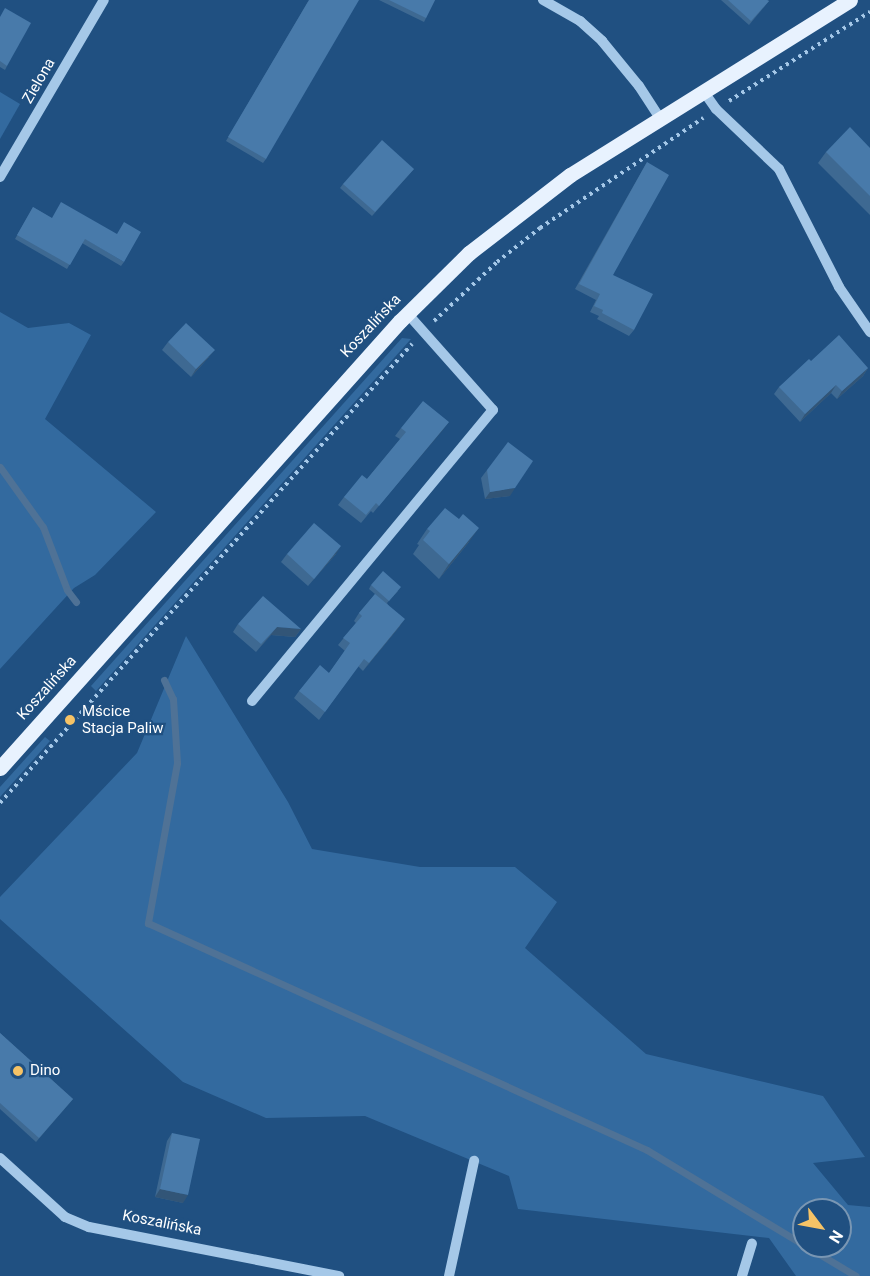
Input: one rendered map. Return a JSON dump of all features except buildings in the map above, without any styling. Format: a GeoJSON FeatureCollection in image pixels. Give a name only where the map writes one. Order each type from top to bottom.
{"type":"FeatureCollection","features":[{"type":"Feature","properties":{"kind":"main road","name":"Koszalińska"},"geometry":{"type":"LineString","coordinates":[[0,768],[407,313],[469,253],[520,211],[570,175],[850,0]]}},
{"type":"Feature","properties":{"kind":"street","name":"Zielona"},"geometry":{"type":"LineString","coordinates":[[0,177],[104,0]]}},
{"type":"Feature","properties":{"kind":"street"},"geometry":{"type":"LineString","coordinates":[[543,0],[564,10],[602,40],[639,86],[660,118]]}},
{"type":"Feature","properties":{"kind":"street"},"geometry":{"type":"LineString","coordinates":[[704,92],[716,109],[779,169],[839,287],[870,332]]}},
{"type":"Feature","properties":{"kind":"street"},"geometry":{"type":"LineString","coordinates":[[252,701],[493,410],[407,313]]}},
{"type":"Feature","properties":{"kind":"street","name":"Koszalińska"},"geometry":{"type":"LineString","coordinates":[[0,1158],[65,1217],[89,1227],[339,1276]]}},
{"type":"Feature","properties":{"kind":"street"},"geometry":{"type":"LineString","coordinates":[[449,1276],[474,1161]]}},
{"type":"Feature","properties":{"kind":"street"},"geometry":{"type":"LineString","coordinates":[[742,1276],[752,1243]]}},
{"type":"Feature","properties":{"kind":"path"},"geometry":{"type":"LineString","coordinates":[[0,803],[424,331],[475,282],[540,228],[716,109],[870,12]]}},
{"type":"Feature","properties":{"kind":"shaded area"},"geometry":{"type":"Polygon","coordinates":[[[0,92],[20,104],[0,139],[0,92]]]}},
{"type":"Feature","properties":{"kind":"shaded area"},"geometry":{"type":"Polygon","coordinates":[[[0,312],[28,328],[69,323],[91,335],[45,419],[156,512],[95,575],[74,588],[0,669],[0,312]]]}},
{"type":"Feature","properties":{"kind":"shaded area"},"geometry":{"type":"Polygon","coordinates":[[[402,338],[411,339],[96,691],[91,686],[402,338]]]}},
{"type":"Feature","properties":{"kind":"shaded area"},"geometry":{"type":"Polygon","coordinates":[[[186,636],[288,802],[312,849],[420,867],[515,867],[557,902],[525,948],[646,1054],[823,1096],[865,1157],[813,1163],[842,1198],[792,1198],[792,1258],[852,1258],[852,1205],[870,1207],[870,1276],[796,1276],[769,1238],[518,1209],[509,1176],[365,1116],[266,1118],[183,1082],[0,919],[0,897],[137,753],[186,636]]]}},
{"type":"Feature","properties":{"kind":"shaded area"},"geometry":{"type":"Polygon","coordinates":[[[45,737],[50,741],[0,797],[0,787],[45,737]]]}},
{"type":"Feature","properties":{"kind":"waterway"},"geometry":{"type":"LineString","coordinates":[[0,467],[43,527],[67,590],[76,602]]}},
{"type":"Feature","properties":{"kind":"waterway"},"geometry":{"type":"LineString","coordinates":[[164,680],[173,699],[177,763],[148,923],[647,1150],[792,1238]]}},
{"type":"Feature","properties":{"kind":"waterway"},"geometry":{"type":"LineString","coordinates":[[826,1258],[856,1276]]}},
{"type":"Feature","properties":{"kind":"place","name":"Mścice Stacja Paliw"},"geometry":{"type":"Point","coordinates":[70,720]}},
{"type":"Feature","properties":{"kind":"place","name":"Dino"},"geometry":{"type":"Point","coordinates":[18,1071]}}]}
